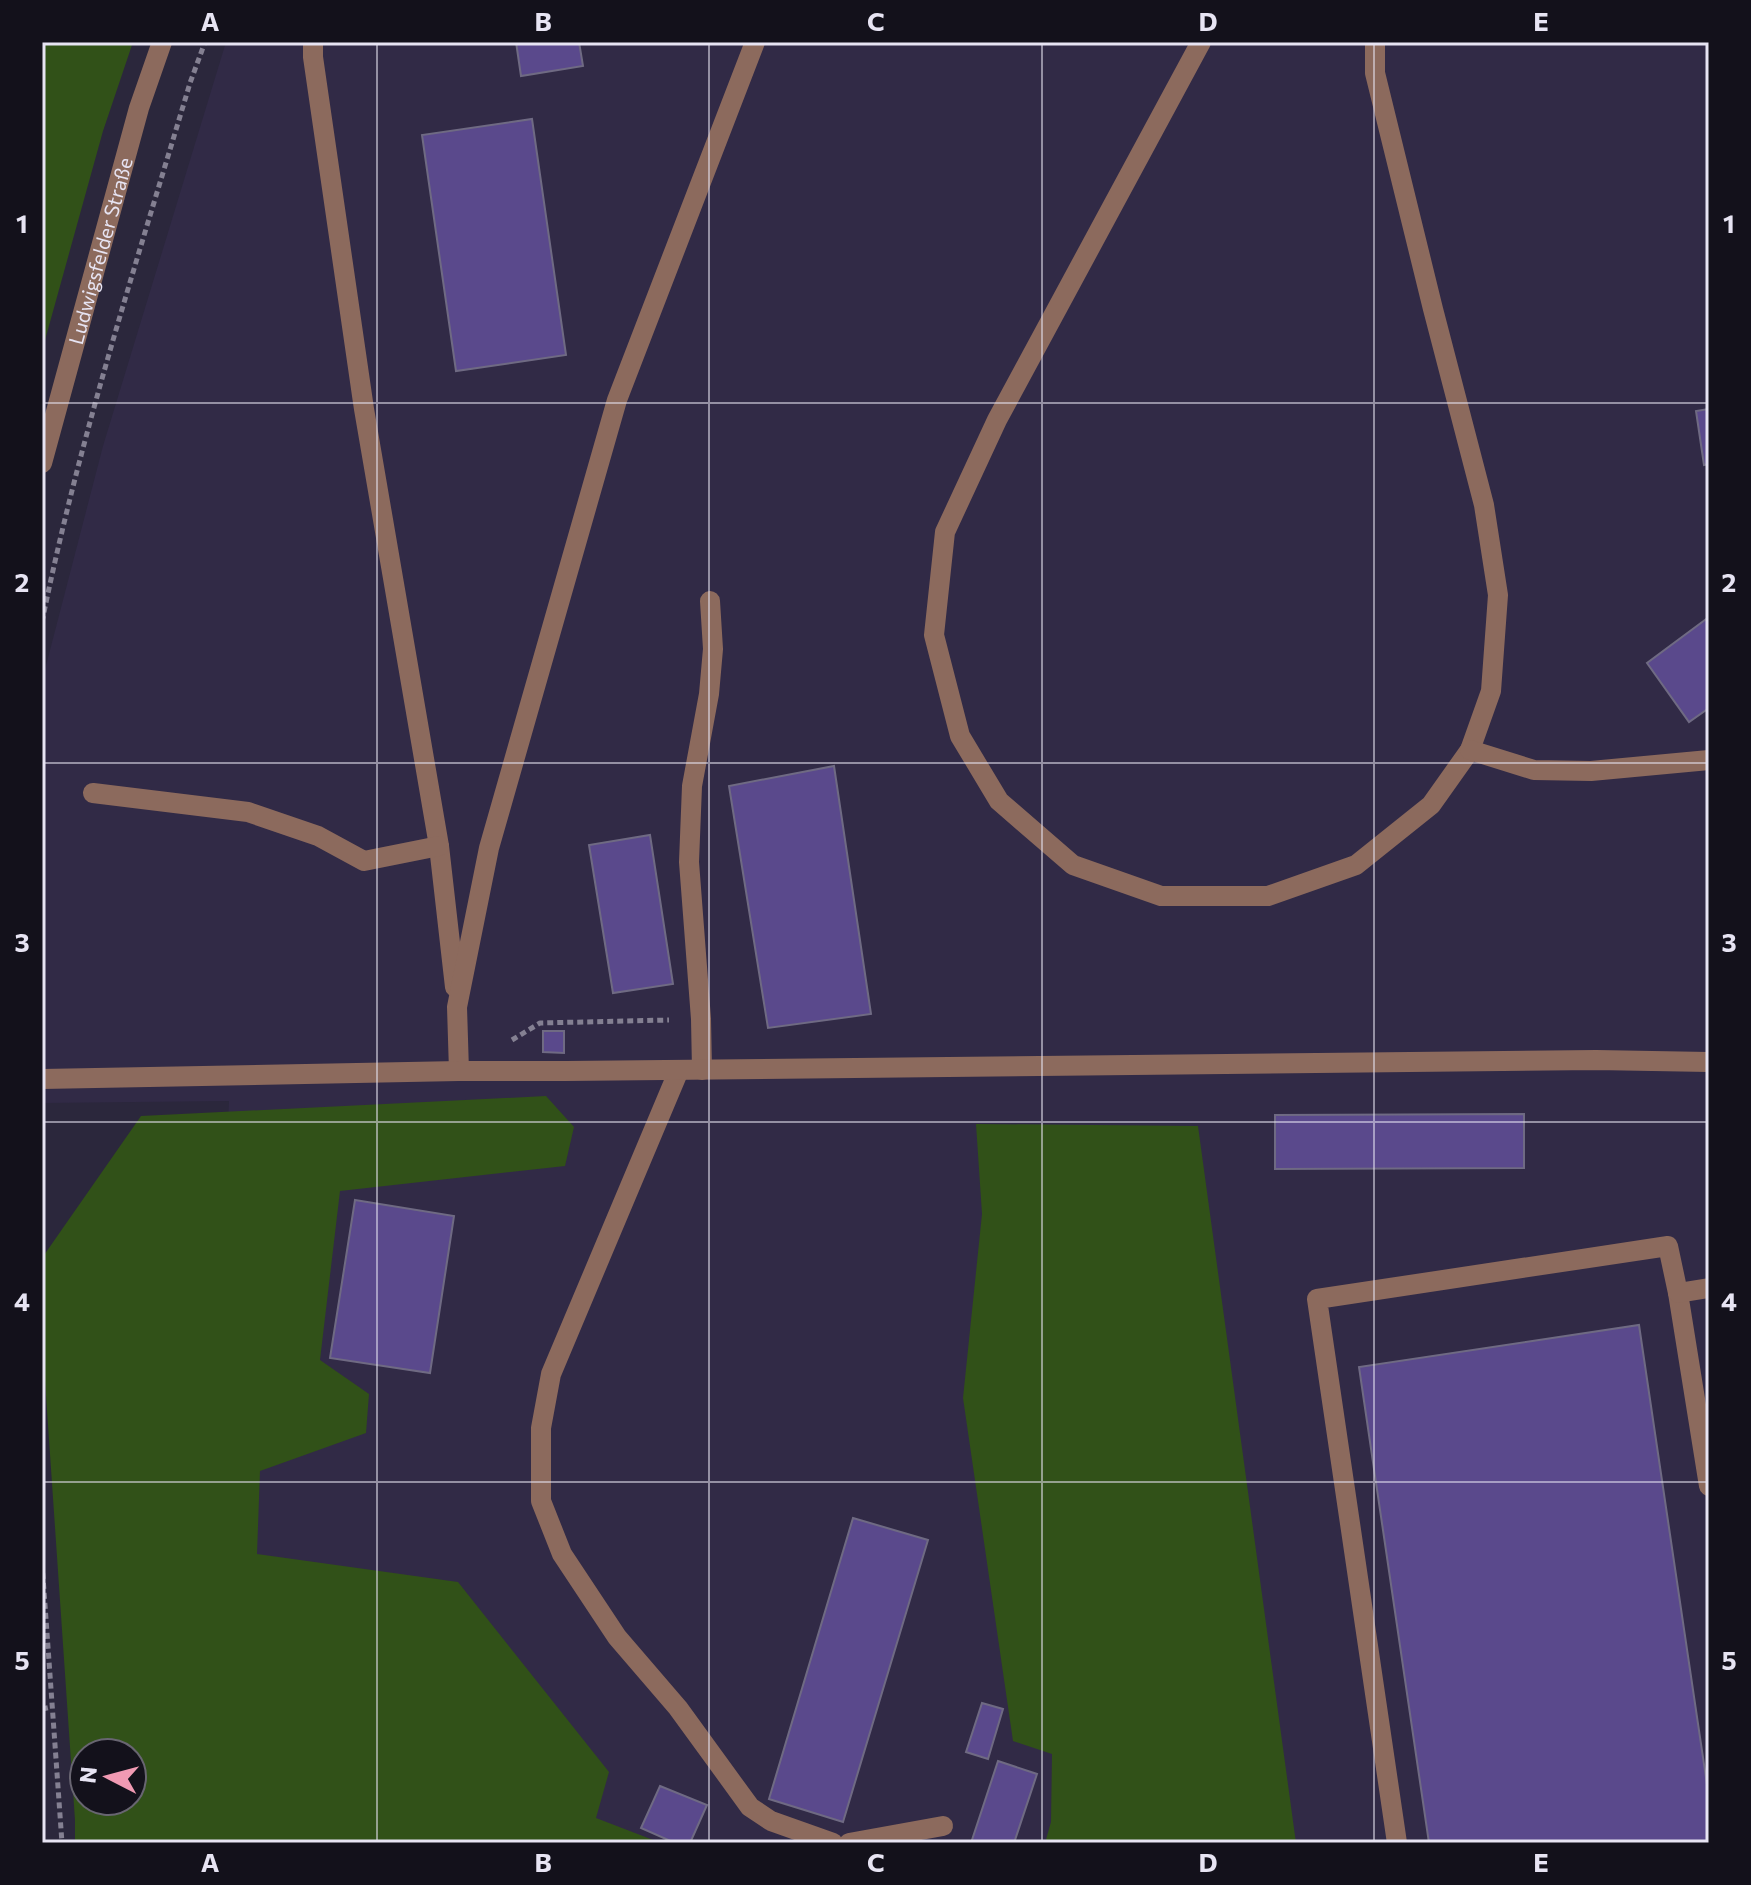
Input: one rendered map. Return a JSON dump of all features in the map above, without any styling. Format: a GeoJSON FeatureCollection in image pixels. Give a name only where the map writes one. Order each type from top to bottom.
{"type":"FeatureCollection","features":[{"type":"Feature","properties":{"kind":"street","name":"Ludwigsfelder Straße"},"geometry":{"type":"LineString","coordinates":[[42,463],[139,108],[162,42]]}},
{"type":"Feature","properties":{"kind":"street"},"geometry":{"type":"LineString","coordinates":[[313,42],[364,409],[439,846],[457,1007],[459,1071]]}},
{"type":"Feature","properties":{"kind":"street"},"geometry":{"type":"LineString","coordinates":[[457,1007],[489,848],[617,400],[755,42]]}},
{"type":"Feature","properties":{"kind":"street"},"geometry":{"type":"LineString","coordinates":[[1201,42],[997,420],[945,532],[934,635],[960,736],[999,801],[1073,865],[1161,896],[1268,896],[1356,865],[1431,805],[1470,750],[1491,691],[1498,595],[1484,505],[1375,73],[1375,42]]}},
{"type":"Feature","properties":{"kind":"street"},"geometry":{"type":"LineString","coordinates":[[702,1070],[689,862],[692,786],[709,694],[713,649],[710,601]]}},
{"type":"Feature","properties":{"kind":"street"},"geometry":{"type":"LineString","coordinates":[[1470,750],[1534,770],[1591,771],[1709,760]]}},
{"type":"Feature","properties":{"kind":"street"},"geometry":{"type":"LineString","coordinates":[[93,793],[248,812],[318,836],[364,861],[439,846]]}},
{"type":"Feature","properties":{"kind":"street"},"geometry":{"type":"LineString","coordinates":[[42,1079],[459,1071],[1596,1060],[1709,1062]]}},
{"type":"Feature","properties":{"kind":"street"},"geometry":{"type":"LineString","coordinates":[[679,1070],[551,1374],[541,1428],[541,1501],[562,1554],[617,1637],[678,1708],[750,1807],[771,1821],[833,1843]]}},
{"type":"Feature","properties":{"kind":"street"},"geometry":{"type":"LineString","coordinates":[[1397,1843],[1317,1299],[1668,1246],[1709,1486]]}},
{"type":"Feature","properties":{"kind":"street"},"geometry":{"type":"LineString","coordinates":[[1678,1293],[1709,1288]]}},
{"type":"Feature","properties":{"kind":"street"},"geometry":{"type":"LineString","coordinates":[[849,1843],[943,1826]]}},
{"type":"Feature","properties":{"kind":"path"},"geometry":{"type":"LineString","coordinates":[[42,622],[106,363],[205,42]]}},
{"type":"Feature","properties":{"kind":"path"},"geometry":{"type":"LineString","coordinates":[[505,1044],[540,1023],[701,1019]]}},
{"type":"Feature","properties":{"kind":"path"},"geometry":{"type":"LineString","coordinates":[[42,1563],[62,1843]]}},
{"type":"Feature","properties":{"kind":"path"},"geometry":{"type":"LineString","coordinates":[[42,1709],[51,1707]]}},
{"type":"Feature","properties":{"kind":"shaded area"},"geometry":{"type":"Polygon","coordinates":[[[226,42],[1709,42],[1709,1843],[649,1843],[572,1812],[206,1588],[229,1101],[42,1103],[42,681],[103,446],[226,42]]]}},
{"type":"Feature","properties":{"kind":"green space"},"geometry":{"type":"Polygon","coordinates":[[[42,42],[133,42],[103,131],[42,351],[42,42]]]}},
{"type":"Feature","properties":{"kind":"green space"},"geometry":{"type":"Polygon","coordinates":[[[546,1096],[574,1127],[565,1166],[340,1191],[320,1360],[369,1394],[366,1433],[260,1471],[257,1554],[458,1582],[609,1772],[596,1818],[661,1843],[75,1843],[75,1817],[148,1817],[148,1737],[69,1737],[42,1337],[42,1258],[141,1116],[546,1096]]]}},
{"type":"Feature","properties":{"kind":"green space"},"geometry":{"type":"Polygon","coordinates":[[[976,1124],[1198,1126],[1296,1843],[1045,1843],[1051,1822],[1052,1754],[1013,1741],[963,1398],[982,1214],[976,1124]]]}},
{"type":"Feature","properties":{"kind":"building"},"geometry":{"type":"Polygon","coordinates":[[[516,42],[579,42],[583,66],[521,76],[516,42]]]}},
{"type":"Feature","properties":{"kind":"building"},"geometry":{"type":"Polygon","coordinates":[[[532,119],[566,355],[456,371],[422,135],[532,119]]]}},
{"type":"Feature","properties":{"kind":"building"},"geometry":{"type":"Polygon","coordinates":[[[1709,409],[1709,464],[1704,465],[1696,411],[1709,409]]]}},
{"type":"Feature","properties":{"kind":"building"},"geometry":{"type":"Polygon","coordinates":[[[1709,617],[1709,708],[1689,722],[1647,663],[1709,617]]]}},
{"type":"Feature","properties":{"kind":"building"},"geometry":{"type":"Polygon","coordinates":[[[834,766],[871,1014],[768,1028],[729,786],[834,766]]]}},
{"type":"Feature","properties":{"kind":"building"},"geometry":{"type":"Polygon","coordinates":[[[650,835],[673,984],[613,993],[589,845],[650,835]]]}},
{"type":"Feature","properties":{"kind":"building"},"geometry":{"type":"Polygon","coordinates":[[[543,1031],[564,1031],[564,1053],[543,1052],[543,1031]]]}},
{"type":"Feature","properties":{"kind":"building"},"geometry":{"type":"Polygon","coordinates":[[[1524,1114],[1524,1168],[1275,1169],[1275,1115],[1524,1114]]]}},
{"type":"Feature","properties":{"kind":"building"},"geometry":{"type":"Polygon","coordinates":[[[355,1200],[454,1216],[430,1373],[330,1358],[355,1200]]]}},
{"type":"Feature","properties":{"kind":"building"},"geometry":{"type":"Polygon","coordinates":[[[1639,1325],[1709,1798],[1709,1843],[1429,1843],[1359,1367],[1639,1325]]]}},
{"type":"Feature","properties":{"kind":"building"},"geometry":{"type":"Polygon","coordinates":[[[853,1518],[928,1540],[843,1822],[769,1799],[853,1518]]]}},
{"type":"Feature","properties":{"kind":"building"},"geometry":{"type":"Polygon","coordinates":[[[982,1703],[1003,1709],[988,1759],[966,1752],[982,1703]]]}},
{"type":"Feature","properties":{"kind":"building"},"geometry":{"type":"Polygon","coordinates":[[[998,1761],[1037,1774],[1014,1843],[971,1843],[998,1761]]]}},
{"type":"Feature","properties":{"kind":"building"},"geometry":{"type":"Polygon","coordinates":[[[660,1786],[707,1805],[690,1843],[675,1843],[641,1828],[660,1786]]]}}]}
